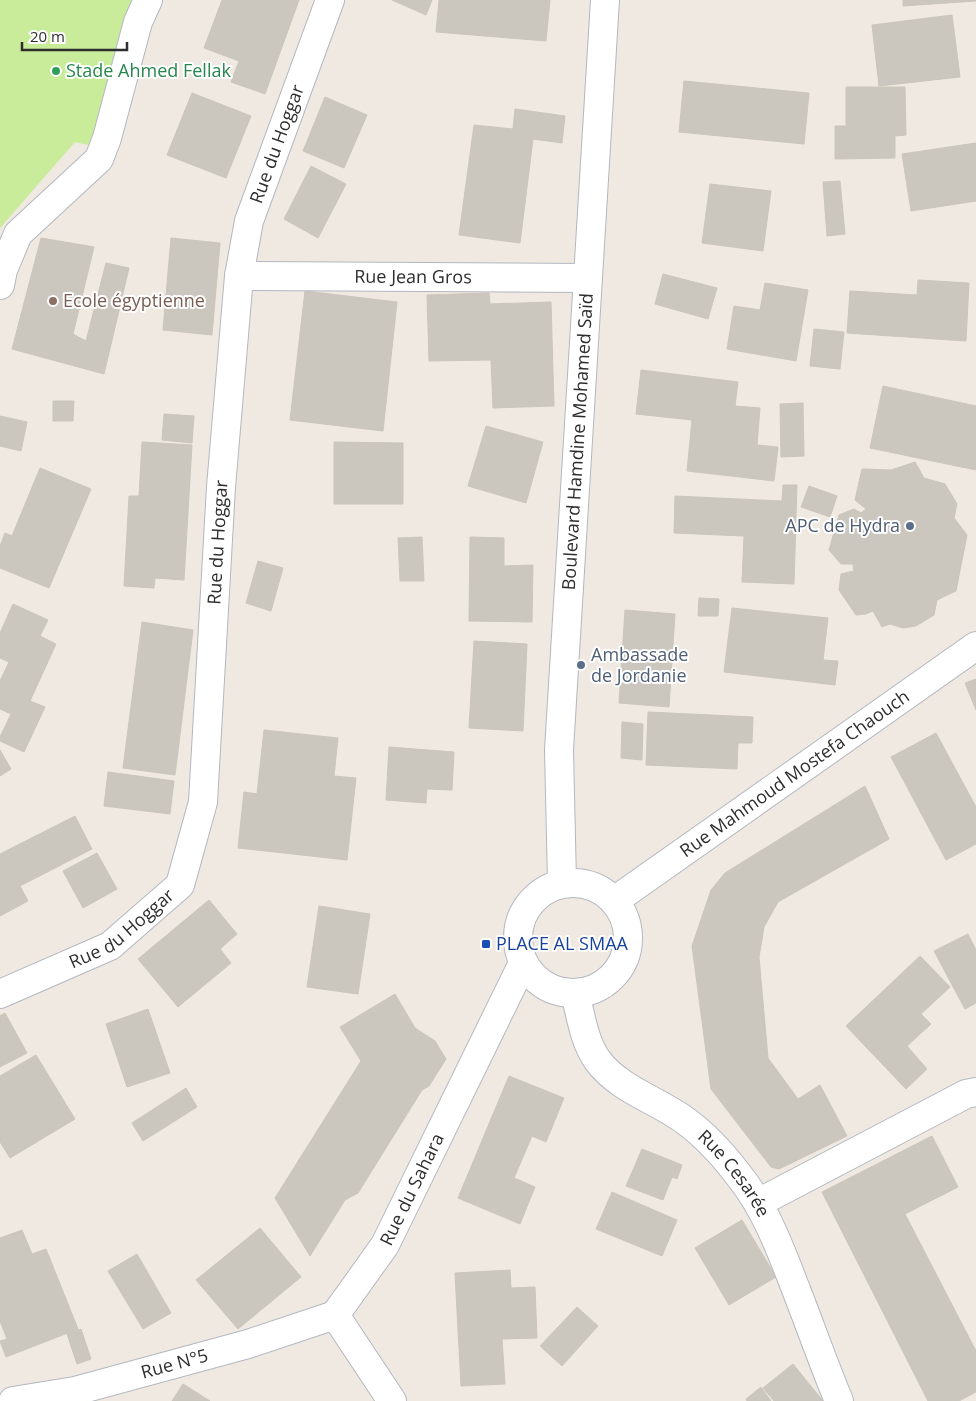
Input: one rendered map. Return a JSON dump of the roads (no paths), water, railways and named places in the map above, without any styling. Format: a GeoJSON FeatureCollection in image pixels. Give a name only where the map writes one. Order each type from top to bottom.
{"type":"FeatureCollection","features":[{"type":"Feature","properties":{"kind":"street"},"geometry":{"type":"LineString","coordinates":[[0,284],[18,234],[99,159],[108,138],[138,22],[148,0]]}},
{"type":"Feature","properties":{"kind":"street","name":"Rue du Hoggar"},"geometry":{"type":"LineString","coordinates":[[0,994],[110,946],[180,885],[203,802],[221,487],[239,276],[249,221],[330,0]]}},
{"type":"Feature","properties":{"kind":"street","name":"Boulevard Hamdine Mohamed Saïd"},"geometry":{"type":"LineString","coordinates":[[562,884],[559,750],[605,0]]}},
{"type":"Feature","properties":{"kind":"street","name":"Rue Jean Gros"},"geometry":{"type":"LineString","coordinates":[[239,276],[588,278]]}},
{"type":"Feature","properties":{"kind":"street","name":"Rue Mahmoud Mostefa Chaouch"},"geometry":{"type":"LineString","coordinates":[[614,901],[976,646]]}},
{"type":"Feature","properties":{"kind":"street"},"geometry":{"type":"LineString","coordinates":[[581,883],[599,889],[614,901],[624,916],[628,934],[627,951],[620,968],[608,981],[592,990],[575,993],[554,990],[536,979],[523,963],[518,949],[521,917],[531,901],[545,890],[562,884],[581,883]]}},
{"type":"Feature","properties":{"kind":"street","name":"Rue du Sahara"},"geometry":{"type":"LineString","coordinates":[[335,1315],[384,1245],[523,963]]}},
{"type":"Feature","properties":{"kind":"street","name":"Rue Cesarée"},"geometry":{"type":"LineString","coordinates":[[575,993],[588,1043],[598,1060],[611,1075],[627,1087],[674,1113],[698,1132],[741,1177],[758,1203],[774,1232],[838,1401]]}},
{"type":"Feature","properties":{"kind":"street"},"geometry":{"type":"LineString","coordinates":[[758,1203],[966,1094],[976,1092]]}},
{"type":"Feature","properties":{"kind":"street"},"geometry":{"type":"LineString","coordinates":[[335,1315],[392,1401]]}},
{"type":"Feature","properties":{"kind":"street","name":"Rue N°5"},"geometry":{"type":"LineString","coordinates":[[13,1401],[56,1398],[75,1391],[248,1344],[335,1315]]}},
{"type":"Feature","properties":{"kind":"place","name":"Stade Ahmed Fellak"},"geometry":{"type":"Point","coordinates":[56,71]}},
{"type":"Feature","properties":{"kind":"place","name":"Ecole égyptienne"},"geometry":{"type":"Point","coordinates":[53,301]}},
{"type":"Feature","properties":{"kind":"place","name":"APC de Hydra"},"geometry":{"type":"Point","coordinates":[910,526]}},
{"type":"Feature","properties":{"kind":"place","name":"Ambassade de Jordanie"},"geometry":{"type":"Point","coordinates":[581,665]}},
{"type":"Feature","properties":{"kind":"place","name":"PLACE AL SMAA"},"geometry":{"type":"Point","coordinates":[486,944]}}]}
